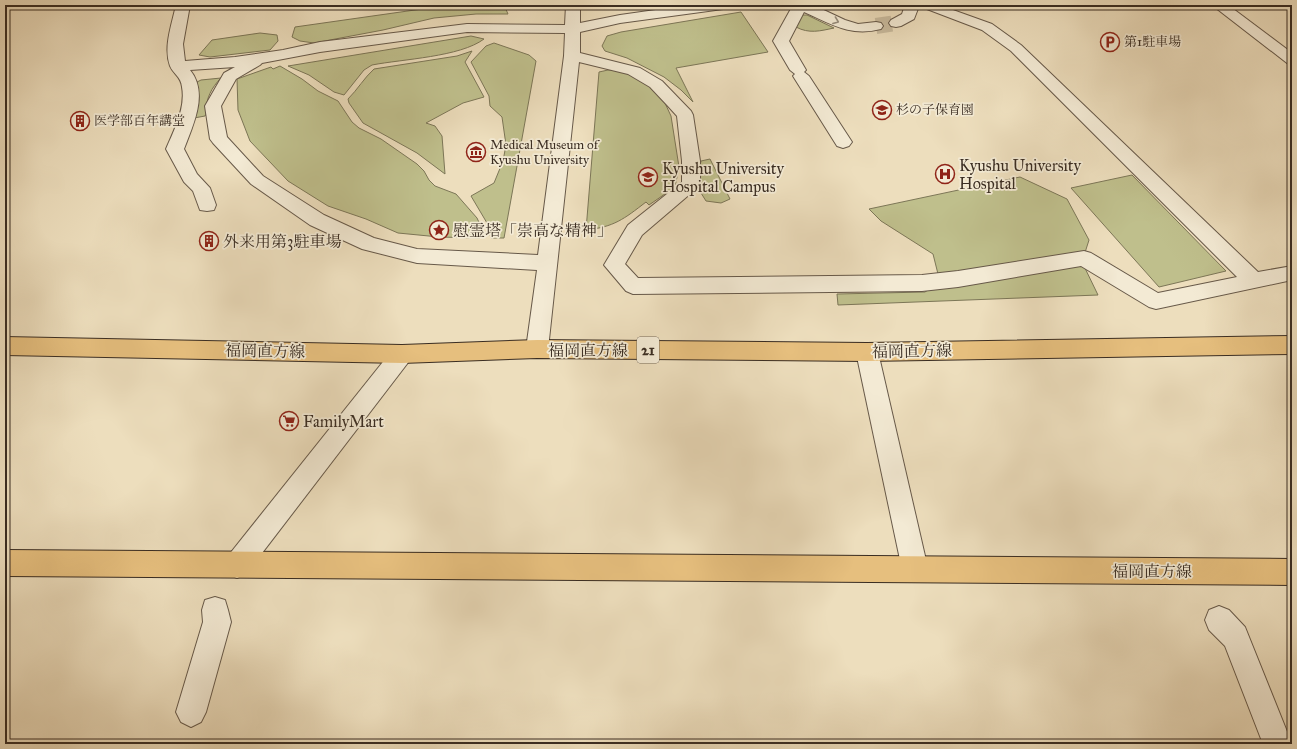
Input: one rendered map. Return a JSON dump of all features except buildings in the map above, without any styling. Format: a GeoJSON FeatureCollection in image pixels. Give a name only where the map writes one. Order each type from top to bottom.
{"type":"FeatureCollection","features":[{"type":"Feature","properties":{"kind":"main road","name":"福岡直方線"},"geometry":{"type":"LineString","coordinates":[[5,346],[402,354],[537,349],[867,352],[1292,345]]}},
{"type":"Feature","properties":{"kind":"main road","name":"福岡直方線"},"geometry":{"type":"LineString","coordinates":[[5,563],[1292,572]]}},
{"type":"Feature","properties":{"kind":"street"},"geometry":{"type":"LineString","coordinates":[[183,5],[175,44],[178,66],[188,77],[191,97],[175,149],[190,178],[201,188],[207,205]]}},
{"type":"Feature","properties":{"kind":"street"},"geometry":{"type":"LineString","coordinates":[[537,349],[572,56],[573,5]]}},
{"type":"Feature","properties":{"kind":"street"},"geometry":{"type":"LineString","coordinates":[[178,66],[235,62],[283,55],[320,47],[467,28],[572,29],[620,19],[723,5]]}},
{"type":"Feature","properties":{"kind":"street"},"geometry":{"type":"LineString","coordinates":[[843,142],[799,73],[781,41],[800,5],[840,23],[857,28],[876,26]]}},
{"type":"Feature","properties":{"kind":"street"},"geometry":{"type":"LineString","coordinates":[[896,23],[909,16],[912,5]]}},
{"type":"Feature","properties":{"kind":"street"},"geometry":{"type":"LineString","coordinates":[[925,5],[987,27],[1016,48],[1254,281]]}},
{"type":"Feature","properties":{"kind":"street"},"geometry":{"type":"LineString","coordinates":[[1219,5],[1292,60]]}},
{"type":"Feature","properties":{"kind":"street"},"geometry":{"type":"LineString","coordinates":[[572,56],[634,71],[656,84],[685,115],[692,161],[691,184],[635,230],[614,265],[633,286],[922,283],[958,279],[1084,258],[1156,301],[1292,273]]}},
{"type":"Feature","properties":{"kind":"street"},"geometry":{"type":"LineString","coordinates":[[263,58],[230,76],[213,106],[219,139],[257,180],[317,220],[368,244],[417,256],[547,263]]}},
{"type":"Feature","properties":{"kind":"street"},"geometry":{"type":"LineString","coordinates":[[867,352],[915,569]]}},
{"type":"Feature","properties":{"kind":"street"},"geometry":{"type":"LineString","coordinates":[[237,565],[402,354]]}},
{"type":"Feature","properties":{"kind":"street"},"geometry":{"type":"LineString","coordinates":[[191,712],[217,622],[215,610]]}},
{"type":"Feature","properties":{"kind":"street"},"geometry":{"type":"LineString","coordinates":[[1219,620],[1235,637],[1278,744]]}},
{"type":"Feature","properties":{"kind":"green space"},"geometry":{"type":"Polygon","coordinates":[[[450,5],[504,5],[508,14],[476,14],[434,18],[383,30],[314,43],[300,41],[292,37],[295,27],[450,5]]]}},
{"type":"Feature","properties":{"kind":"green space"},"geometry":{"type":"Polygon","coordinates":[[[741,12],[768,52],[676,68],[693,102],[681,90],[664,77],[627,58],[605,51],[602,46],[607,36],[621,32],[741,12]]]}},
{"type":"Feature","properties":{"kind":"green space"},"geometry":{"type":"Polygon","coordinates":[[[802,15],[807,15],[834,28],[805,31],[796,27],[802,15]]]}},
{"type":"Feature","properties":{"kind":"green space"},"geometry":{"type":"Polygon","coordinates":[[[260,33],[277,35],[278,41],[270,50],[210,57],[199,55],[212,40],[260,33]]]}},
{"type":"Feature","properties":{"kind":"green space"},"geometry":{"type":"Polygon","coordinates":[[[471,36],[484,39],[474,45],[446,54],[372,65],[364,70],[344,95],[334,92],[309,75],[288,66],[471,36]]]}},
{"type":"Feature","properties":{"kind":"green space"},"geometry":{"type":"Polygon","coordinates":[[[494,43],[529,55],[536,61],[504,238],[491,238],[487,223],[471,196],[494,183],[503,161],[506,145],[502,117],[490,106],[489,96],[471,62],[486,46],[494,43]]]}},
{"type":"Feature","properties":{"kind":"green space"},"geometry":{"type":"Polygon","coordinates":[[[472,51],[465,62],[484,97],[463,103],[426,123],[435,126],[442,136],[445,174],[417,153],[363,123],[349,103],[348,99],[374,69],[457,56],[472,51]]]}},
{"type":"Feature","properties":{"kind":"green space"},"geometry":{"type":"Polygon","coordinates":[[[280,66],[302,79],[318,91],[338,101],[352,122],[359,128],[381,139],[417,164],[435,186],[456,194],[477,218],[483,231],[480,238],[439,237],[398,233],[366,219],[328,206],[288,181],[250,141],[238,110],[237,79],[271,67],[273,69],[280,66]]]}},
{"type":"Feature","properties":{"kind":"green space"},"geometry":{"type":"Polygon","coordinates":[[[619,70],[652,85],[664,101],[671,116],[679,167],[675,187],[649,205],[646,202],[625,218],[604,227],[586,230],[599,72],[619,70]]]}},
{"type":"Feature","properties":{"kind":"green space"},"geometry":{"type":"Polygon","coordinates":[[[221,78],[215,85],[208,98],[207,112],[205,116],[194,118],[198,89],[197,82],[201,80],[221,78]]]}},
{"type":"Feature","properties":{"kind":"green space"},"geometry":{"type":"Polygon","coordinates":[[[710,159],[730,199],[721,203],[706,201],[696,185],[701,161],[710,159]]]}},
{"type":"Feature","properties":{"kind":"green space"},"geometry":{"type":"Polygon","coordinates":[[[1132,175],[1226,271],[1159,287],[1071,188],[1132,175]]]}},
{"type":"Feature","properties":{"kind":"green space"},"geometry":{"type":"Polygon","coordinates":[[[1020,177],[1067,199],[1089,240],[1082,262],[1098,295],[838,305],[837,294],[925,292],[940,282],[933,254],[881,221],[869,209],[1020,177]]]}},
{"type":"Feature","properties":{"kind":"tunnel"},"geometry":{"type":"LineString","coordinates":[[876,26],[896,23]]}},
{"type":"Feature","properties":{"kind":"place","name":"第1駐車場"},"geometry":{"type":"Point","coordinates":[1110,42]}},
{"type":"Feature","properties":{"kind":"place","name":"杉の子保育園"},"geometry":{"type":"Point","coordinates":[882,110]}},
{"type":"Feature","properties":{"kind":"place","name":"医学部百年講堂"},"geometry":{"type":"Point","coordinates":[80,121]}},
{"type":"Feature","properties":{"kind":"place","name":"Medical Museum of Kyushu University"},"geometry":{"type":"Point","coordinates":[476,152]}},
{"type":"Feature","properties":{"kind":"place","name":"Kyushu University Hospital"},"geometry":{"type":"Point","coordinates":[945,174]}},
{"type":"Feature","properties":{"kind":"place","name":"Kyushu University Hospital Campus"},"geometry":{"type":"Point","coordinates":[648,177]}},
{"type":"Feature","properties":{"kind":"place","name":"慰霊塔「崇高な精神」"},"geometry":{"type":"Point","coordinates":[439,230]}},
{"type":"Feature","properties":{"kind":"place","name":"外来用第3駐車場"},"geometry":{"type":"Point","coordinates":[209,241]}},
{"type":"Feature","properties":{"kind":"place","name":"FamilyMart"},"geometry":{"type":"Point","coordinates":[289,421]}}]}
